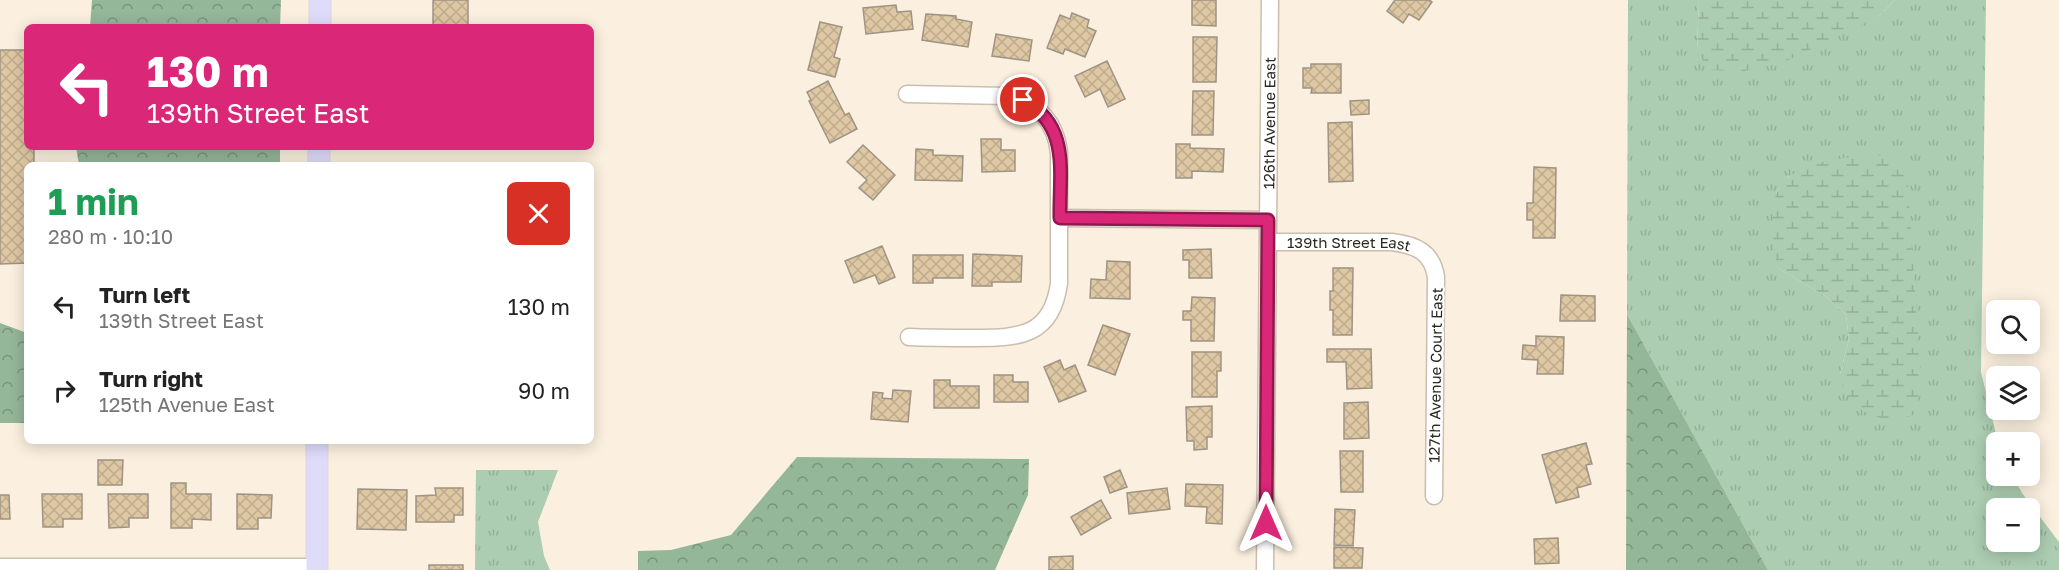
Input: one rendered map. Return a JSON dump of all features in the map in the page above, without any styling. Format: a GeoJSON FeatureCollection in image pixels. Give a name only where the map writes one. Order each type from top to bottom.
{"type":"FeatureCollection","features":[{"type":"Feature","properties":{"kind":"main road"},"geometry":{"type":"LineString","coordinates":[[320,0],[320,24]]}},
{"type":"Feature","properties":{"kind":"main road"},"geometry":{"type":"LineString","coordinates":[[317,444],[317,569]]}},
{"type":"Feature","properties":{"kind":"street","name":"126th Avenue East"},"geometry":{"type":"LineString","coordinates":[[1265,570],[1270,0]]}},
{"type":"Feature","properties":{"kind":"street"},"geometry":{"type":"LineString","coordinates":[[907,94],[1007,96],[1023,100],[1042,112],[1055,133],[1059,153],[1060,218],[1057,300],[1041,324],[1024,334],[1002,338],[909,338]]}},
{"type":"Feature","properties":{"kind":"street"},"geometry":{"type":"LineString","coordinates":[[1060,218],[1268,220]]}},
{"type":"Feature","properties":{"kind":"street","name":"139th Street East"},"geometry":{"type":"LineString","coordinates":[[1268,242],[1392,242],[1412,245],[1427,256]]}},
{"type":"Feature","properties":{"kind":"street","name":"127th Avenue Court East"},"geometry":{"type":"LineString","coordinates":[[1427,256],[1437,277],[1434,496]]}},
{"type":"Feature","properties":{"kind":"street"},"geometry":{"type":"LineString","coordinates":[[0,567],[317,569]]}},
{"type":"Feature","properties":{"kind":"green space"},"geometry":{"type":"Polygon","coordinates":[[[92,0],[281,0],[280,24],[90,24],[92,0]]]}},
{"type":"Feature","properties":{"kind":"green space"},"geometry":{"type":"Polygon","coordinates":[[[1628,0],[1699,0],[1697,49],[1878,17],[1895,0],[1986,0],[1981,372],[1986,393],[1986,420],[1993,420],[1996,432],[1986,432],[1986,486],[2018,486],[2026,498],[1986,498],[1986,552],[2040,552],[2040,517],[2059,542],[2059,570],[1768,570],[1627,314],[1628,0]],[[1789,176],[1777,191],[1773,212],[1778,268],[1828,298],[1846,315],[1849,339],[1840,374],[1920,364],[1789,176]]]}},
{"type":"Feature","properties":{"kind":"green space"},"geometry":{"type":"Polygon","coordinates":[[[1699,0],[1895,0],[1878,17],[1782,63],[1744,71],[1708,70],[1697,49],[1699,0]]]}},
{"type":"Feature","properties":{"kind":"green space"},"geometry":{"type":"Polygon","coordinates":[[[76,150],[280,150],[280,162],[78,162],[76,150]]]}},
{"type":"Feature","properties":{"kind":"green space"},"geometry":{"type":"Polygon","coordinates":[[[1888,155],[1907,170],[1920,364],[1920,394],[1913,415],[1890,422],[1863,411],[1844,392],[1840,374],[1849,339],[1846,315],[1828,298],[1778,268],[1773,227],[1776,194],[1786,179],[1797,171],[1811,165],[1843,158],[1888,155]]]}},
{"type":"Feature","properties":{"kind":"green space"},"geometry":{"type":"Polygon","coordinates":[[[1627,314],[1768,570],[1626,570],[1627,314]]]}},
{"type":"Feature","properties":{"kind":"green space"},"geometry":{"type":"Polygon","coordinates":[[[0,323],[24,332],[24,423],[0,423],[0,323]]]}},
{"type":"Feature","properties":{"kind":"green space"},"geometry":{"type":"Polygon","coordinates":[[[797,457],[1029,459],[1028,495],[995,570],[638,570],[638,551],[671,550],[731,535],[797,457]]]}},
{"type":"Feature","properties":{"kind":"green space"},"geometry":{"type":"Polygon","coordinates":[[[476,470],[558,470],[538,522],[544,556],[550,570],[475,570],[476,470]]]}},
{"type":"Feature","properties":{"kind":"building"},"geometry":{"type":"Polygon","coordinates":[[[433,0],[468,0],[468,24],[433,24],[433,0]]]}},
{"type":"Feature","properties":{"kind":"building"},"geometry":{"type":"Polygon","coordinates":[[[1192,0],[1216,0],[1216,26],[1192,25],[1192,0]]]}},
{"type":"Feature","properties":{"kind":"building"},"geometry":{"type":"Polygon","coordinates":[[[1395,0],[1429,0],[1432,2],[1419,20],[1409,14],[1403,23],[1387,11],[1395,0]]]}},
{"type":"Feature","properties":{"kind":"building"},"geometry":{"type":"Polygon","coordinates":[[[896,5],[897,12],[911,11],[913,29],[866,34],[863,8],[896,5]]]}},
{"type":"Feature","properties":{"kind":"building"},"geometry":{"type":"Polygon","coordinates":[[[1072,13],[1089,20],[1087,27],[1096,31],[1085,57],[1065,49],[1063,54],[1047,48],[1060,15],[1070,19],[1072,13]]]}},
{"type":"Feature","properties":{"kind":"building"},"geometry":{"type":"Polygon","coordinates":[[[926,14],[956,16],[956,19],[972,22],[968,47],[922,40],[926,14]]]}},
{"type":"Feature","properties":{"kind":"building"},"geometry":{"type":"Polygon","coordinates":[[[820,22],[842,27],[834,57],[840,59],[835,77],[808,70],[820,22]]]}},
{"type":"Feature","properties":{"kind":"building"},"geometry":{"type":"Polygon","coordinates":[[[996,34],[1032,40],[1029,61],[992,56],[996,34]]]}},
{"type":"Feature","properties":{"kind":"building"},"geometry":{"type":"Polygon","coordinates":[[[1193,37],[1217,37],[1216,82],[1193,82],[1193,37]]]}},
{"type":"Feature","properties":{"kind":"building"},"geometry":{"type":"Polygon","coordinates":[[[0,50],[24,50],[24,150],[34,150],[34,162],[24,162],[24,263],[0,264],[0,50]]]}},
{"type":"Feature","properties":{"kind":"building"},"geometry":{"type":"Polygon","coordinates":[[[1107,61],[1125,99],[1108,107],[1100,89],[1085,97],[1075,76],[1107,61]]]}},
{"type":"Feature","properties":{"kind":"building"},"geometry":{"type":"Polygon","coordinates":[[[1311,64],[1341,64],[1341,93],[1311,93],[1312,88],[1303,88],[1303,68],[1311,68],[1311,64]]]}},
{"type":"Feature","properties":{"kind":"building"},"geometry":{"type":"Polygon","coordinates":[[[828,81],[845,115],[849,113],[857,129],[830,143],[809,101],[811,100],[807,92],[828,81]]]}},
{"type":"Feature","properties":{"kind":"building"},"geometry":{"type":"Polygon","coordinates":[[[1193,91],[1214,91],[1213,135],[1192,135],[1193,91]]]}},
{"type":"Feature","properties":{"kind":"building"},"geometry":{"type":"Polygon","coordinates":[[[1369,100],[1369,114],[1351,115],[1350,101],[1369,100]]]}},
{"type":"Feature","properties":{"kind":"building"},"geometry":{"type":"Polygon","coordinates":[[[1352,122],[1353,181],[1329,182],[1328,123],[1352,122]]]}},
{"type":"Feature","properties":{"kind":"building"},"geometry":{"type":"Polygon","coordinates":[[[981,139],[1001,139],[1001,150],[1015,150],[1015,171],[982,172],[981,139]]]}},
{"type":"Feature","properties":{"kind":"building"},"geometry":{"type":"Polygon","coordinates":[[[1176,144],[1190,144],[1190,148],[1224,149],[1223,172],[1192,171],[1192,178],[1176,178],[1176,144]]]}},
{"type":"Feature","properties":{"kind":"building"},"geometry":{"type":"Polygon","coordinates":[[[863,145],[895,175],[873,200],[859,188],[867,180],[847,162],[863,145]]]}},
{"type":"Feature","properties":{"kind":"building"},"geometry":{"type":"Polygon","coordinates":[[[916,149],[933,150],[933,155],[963,156],[962,181],[915,180],[916,149]]]}},
{"type":"Feature","properties":{"kind":"building"},"geometry":{"type":"Polygon","coordinates":[[[1534,167],[1556,168],[1555,238],[1533,238],[1533,220],[1527,220],[1527,203],[1533,203],[1534,167]]]}},
{"type":"Feature","properties":{"kind":"building"},"geometry":{"type":"Polygon","coordinates":[[[882,246],[895,277],[879,284],[875,275],[854,283],[845,261],[882,246]]]}},
{"type":"Feature","properties":{"kind":"building"},"geometry":{"type":"Polygon","coordinates":[[[1211,249],[1212,278],[1189,278],[1189,260],[1183,260],[1183,250],[1211,249]]]}},
{"type":"Feature","properties":{"kind":"building"},"geometry":{"type":"Polygon","coordinates":[[[973,254],[1022,256],[1021,282],[992,282],[992,286],[972,286],[973,254]]]}},
{"type":"Feature","properties":{"kind":"building"},"geometry":{"type":"Polygon","coordinates":[[[913,255],[963,255],[963,278],[933,278],[933,283],[913,283],[913,255]]]}},
{"type":"Feature","properties":{"kind":"building"},"geometry":{"type":"Polygon","coordinates":[[[1107,261],[1130,262],[1130,299],[1090,298],[1091,279],[1106,280],[1107,261]]]}},
{"type":"Feature","properties":{"kind":"building"},"geometry":{"type":"Polygon","coordinates":[[[1333,268],[1353,268],[1352,335],[1333,335],[1330,291],[1333,291],[1333,268]]]}},
{"type":"Feature","properties":{"kind":"building"},"geometry":{"type":"Polygon","coordinates":[[[1561,295],[1595,296],[1595,321],[1560,321],[1561,295]]]}},
{"type":"Feature","properties":{"kind":"building"},"geometry":{"type":"Polygon","coordinates":[[[1192,297],[1215,298],[1214,341],[1191,341],[1191,320],[1183,320],[1183,311],[1191,311],[1192,297]]]}},
{"type":"Feature","properties":{"kind":"building"},"geometry":{"type":"Polygon","coordinates":[[[1103,325],[1130,334],[1115,375],[1088,365],[1103,325]]]}},
{"type":"Feature","properties":{"kind":"building"},"geometry":{"type":"Polygon","coordinates":[[[1536,336],[1564,337],[1563,374],[1537,374],[1538,360],[1522,359],[1523,345],[1536,346],[1536,336]]]}},
{"type":"Feature","properties":{"kind":"building"},"geometry":{"type":"Polygon","coordinates":[[[1327,349],[1371,349],[1372,388],[1347,389],[1346,362],[1327,362],[1327,349]]]}},
{"type":"Feature","properties":{"kind":"building"},"geometry":{"type":"Polygon","coordinates":[[[1192,352],[1221,352],[1221,371],[1217,371],[1217,397],[1192,397],[1192,352]]]}},
{"type":"Feature","properties":{"kind":"building"},"geometry":{"type":"Polygon","coordinates":[[[1060,360],[1064,370],[1075,365],[1086,391],[1059,402],[1044,367],[1060,360]]]}},
{"type":"Feature","properties":{"kind":"building"},"geometry":{"type":"Polygon","coordinates":[[[994,375],[1013,375],[1013,382],[1028,382],[1028,402],[994,402],[994,375]]]}},
{"type":"Feature","properties":{"kind":"building"},"geometry":{"type":"Polygon","coordinates":[[[934,380],[950,380],[950,386],[979,386],[979,408],[934,408],[934,380]]]}},
{"type":"Feature","properties":{"kind":"building"},"geometry":{"type":"Polygon","coordinates":[[[893,390],[911,391],[908,422],[871,419],[873,392],[883,393],[882,398],[892,399],[893,390]]]}},
{"type":"Feature","properties":{"kind":"building"},"geometry":{"type":"Polygon","coordinates":[[[1368,402],[1369,438],[1344,439],[1344,403],[1368,402]]]}},
{"type":"Feature","properties":{"kind":"building"},"geometry":{"type":"Polygon","coordinates":[[[1212,406],[1212,437],[1207,437],[1207,449],[1194,450],[1194,441],[1187,441],[1186,407],[1212,406]]]}},
{"type":"Feature","properties":{"kind":"building"},"geometry":{"type":"Polygon","coordinates":[[[1586,443],[1592,464],[1586,465],[1591,484],[1577,488],[1579,497],[1556,503],[1542,455],[1586,443]]]}},
{"type":"Feature","properties":{"kind":"building"},"geometry":{"type":"Polygon","coordinates":[[[1340,451],[1363,451],[1363,492],[1341,492],[1340,451]]]}},
{"type":"Feature","properties":{"kind":"building"},"geometry":{"type":"Polygon","coordinates":[[[98,460],[123,460],[122,485],[98,485],[98,460]]]}},
{"type":"Feature","properties":{"kind":"building"},"geometry":{"type":"Polygon","coordinates":[[[1120,470],[1127,487],[1110,493],[1104,477],[1120,470]]]}},
{"type":"Feature","properties":{"kind":"building"},"geometry":{"type":"Polygon","coordinates":[[[171,483],[186,483],[186,494],[211,494],[211,520],[192,519],[192,528],[171,528],[171,483]]]}},
{"type":"Feature","properties":{"kind":"building"},"geometry":{"type":"Polygon","coordinates":[[[1186,484],[1223,485],[1222,524],[1206,523],[1207,507],[1185,506],[1186,484]]]}},
{"type":"Feature","properties":{"kind":"building"},"geometry":{"type":"Polygon","coordinates":[[[435,488],[463,488],[463,515],[454,515],[454,522],[416,522],[416,496],[436,495],[435,488]]]}},
{"type":"Feature","properties":{"kind":"building"},"geometry":{"type":"Polygon","coordinates":[[[1167,488],[1170,509],[1129,514],[1127,493],[1167,488]]]}},
{"type":"Feature","properties":{"kind":"building"},"geometry":{"type":"Polygon","coordinates":[[[358,489],[407,490],[406,530],[357,529],[358,489]]]}},
{"type":"Feature","properties":{"kind":"building"},"geometry":{"type":"Polygon","coordinates":[[[42,494],[82,494],[82,519],[63,519],[63,527],[43,527],[42,494]]]}},
{"type":"Feature","properties":{"kind":"building"},"geometry":{"type":"Polygon","coordinates":[[[108,494],[148,494],[148,518],[129,518],[129,527],[109,528],[108,494]]]}},
{"type":"Feature","properties":{"kind":"building"},"geometry":{"type":"Polygon","coordinates":[[[237,494],[272,495],[271,518],[258,518],[258,529],[237,529],[237,494]]]}},
{"type":"Feature","properties":{"kind":"building"},"geometry":{"type":"Polygon","coordinates":[[[0,495],[9,495],[10,519],[0,519],[0,495]]]}},
{"type":"Feature","properties":{"kind":"building"},"geometry":{"type":"Polygon","coordinates":[[[1101,500],[1111,518],[1081,535],[1071,517],[1101,500]]]}},
{"type":"Feature","properties":{"kind":"building"},"geometry":{"type":"Polygon","coordinates":[[[1335,509],[1355,510],[1353,546],[1334,545],[1335,509]]]}},
{"type":"Feature","properties":{"kind":"building"},"geometry":{"type":"Polygon","coordinates":[[[1558,538],[1559,563],[1535,564],[1534,539],[1558,538]]]}},
{"type":"Feature","properties":{"kind":"building"},"geometry":{"type":"Polygon","coordinates":[[[1334,547],[1363,548],[1362,568],[1334,568],[1334,547]]]}},
{"type":"Feature","properties":{"kind":"building"},"geometry":{"type":"Polygon","coordinates":[[[1073,556],[1073,570],[1049,570],[1049,557],[1073,556]]]}},
{"type":"Feature","properties":{"kind":"building"},"geometry":{"type":"Polygon","coordinates":[[[429,565],[463,565],[463,570],[429,570],[429,565]]]}},
{"type":"Feature","properties":{"kind":"route"},"geometry":{"type":"LineString","coordinates":[[1023,100],[1042,112],[1055,133],[1059,153],[1060,218],[1268,220],[1266,523]]}}]}
